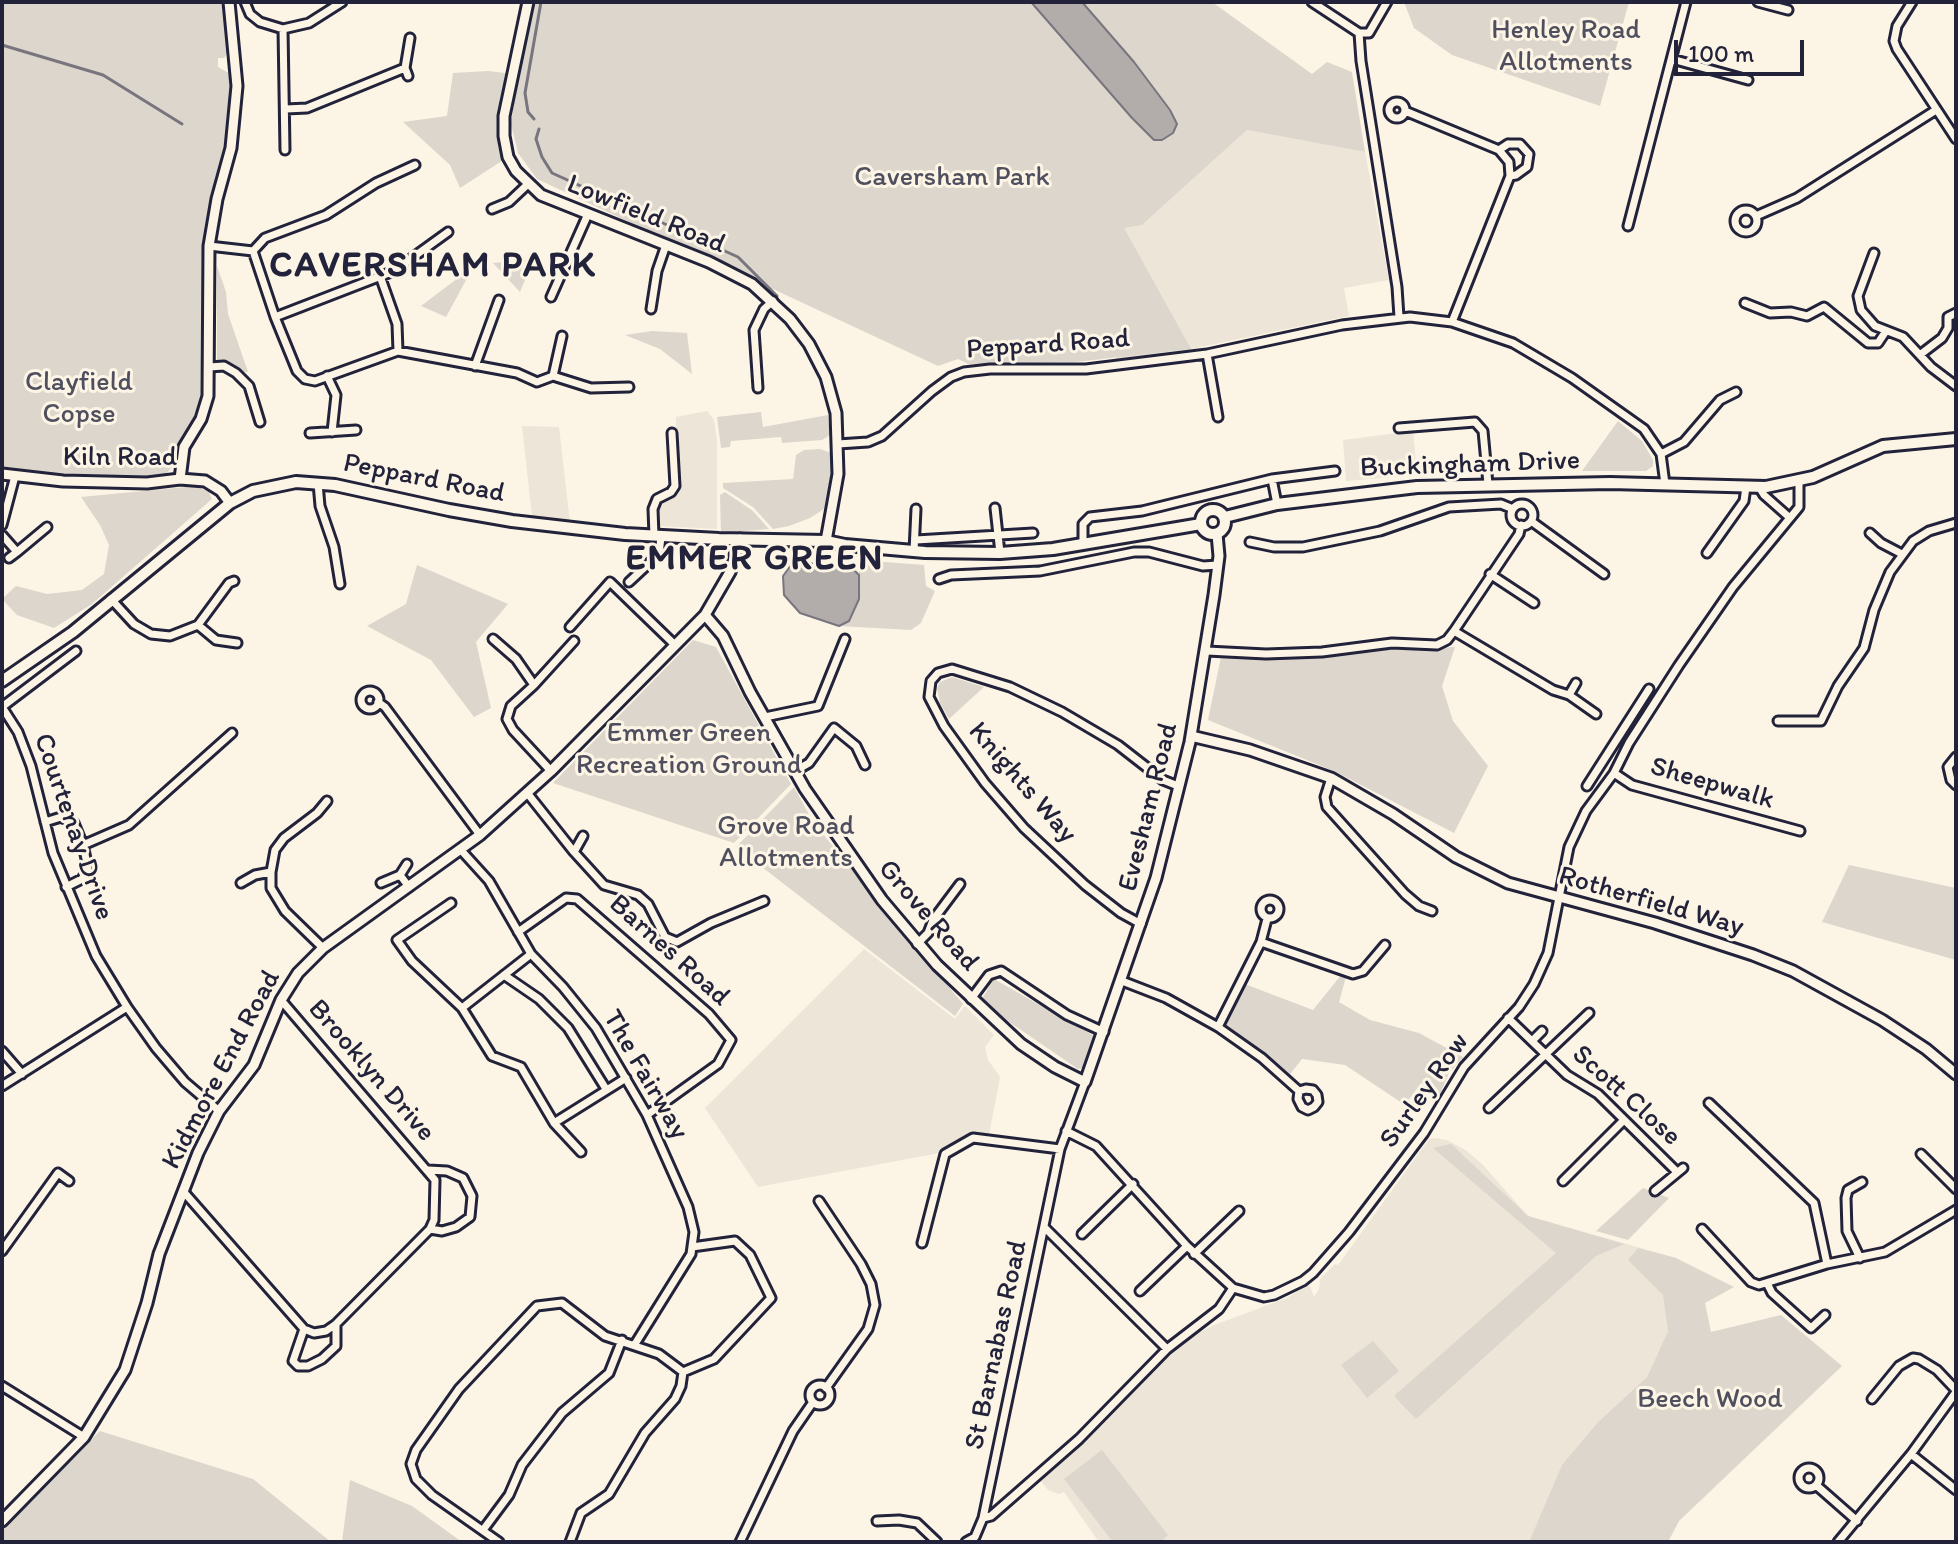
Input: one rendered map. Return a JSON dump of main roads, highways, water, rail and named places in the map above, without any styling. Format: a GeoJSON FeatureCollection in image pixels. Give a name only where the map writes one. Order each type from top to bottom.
{"type":"FeatureCollection","features":[{"type":"Feature","properties":{"kind":"main road","name":"Buckingham Drive"},"geometry":{"type":"LineString","coordinates":[[1225,517],[1277,504],[1360,492],[1488,484],[1759,487],[1799,481],[1883,446],[1956,439]]}},
{"type":"Feature","properties":{"kind":"main road","name":"Peppard Road"},"geometry":{"type":"LineString","coordinates":[[2,681],[73,632],[230,503],[253,491],[296,482],[318,483],[496,518],[657,536],[826,541],[845,545],[915,546],[1000,553],[1083,545],[1201,524]]}},
{"type":"Feature","properties":{"kind":"main road"},"geometry":{"type":"LineString","coordinates":[[1209,510],[1218,510],[1225,517],[1225,527],[1217,534],[1205,531],[1201,524],[1209,510]]}},
{"type":"Feature","properties":{"kind":"waterway"},"geometry":{"type":"LineString","coordinates":[[534,119],[528,112],[525,93],[541,2]]}},
{"type":"Feature","properties":{"kind":"waterway"},"geometry":{"type":"LineString","coordinates":[[2,45],[103,75],[182,124]]}},
{"type":"Feature","properties":{"kind":"waterway"},"geometry":{"type":"LineString","coordinates":[[539,129],[536,139],[552,173],[738,257],[777,296]]}},
{"type":"Feature","properties":{"kind":"waterway"},"geometry":{"type":"LineString","coordinates":[[2,469],[59,475]]}},
{"type":"Feature","properties":{"kind":"district","name":"CAVERSHAM PARK"},"geometry":{"type":"Point","coordinates":[433,267]}},
{"type":"Feature","properties":{"kind":"district","name":"EMMER GREEN"},"geometry":{"type":"Point","coordinates":[755,560]}},
{"type":"Feature","properties":{"kind":"park label","name":"Henley Road Allotments"},"geometry":{"type":"Point","coordinates":[1566,47]}},
{"type":"Feature","properties":{"kind":"park label","name":"Caversham Park"},"geometry":{"type":"Point","coordinates":[952,178]}},
{"type":"Feature","properties":{"kind":"park label","name":"Clayfield Copse"},"geometry":{"type":"Point","coordinates":[79,399]}},
{"type":"Feature","properties":{"kind":"park label","name":"Emmer Green Recreation Ground"},"geometry":{"type":"Point","coordinates":[689,750]}},
{"type":"Feature","properties":{"kind":"park label","name":"Grove Road Allotments"},"geometry":{"type":"Point","coordinates":[786,843]}},
{"type":"Feature","properties":{"kind":"park label","name":"Beech Wood"},"geometry":{"type":"Point","coordinates":[1710,1400]}}]}
